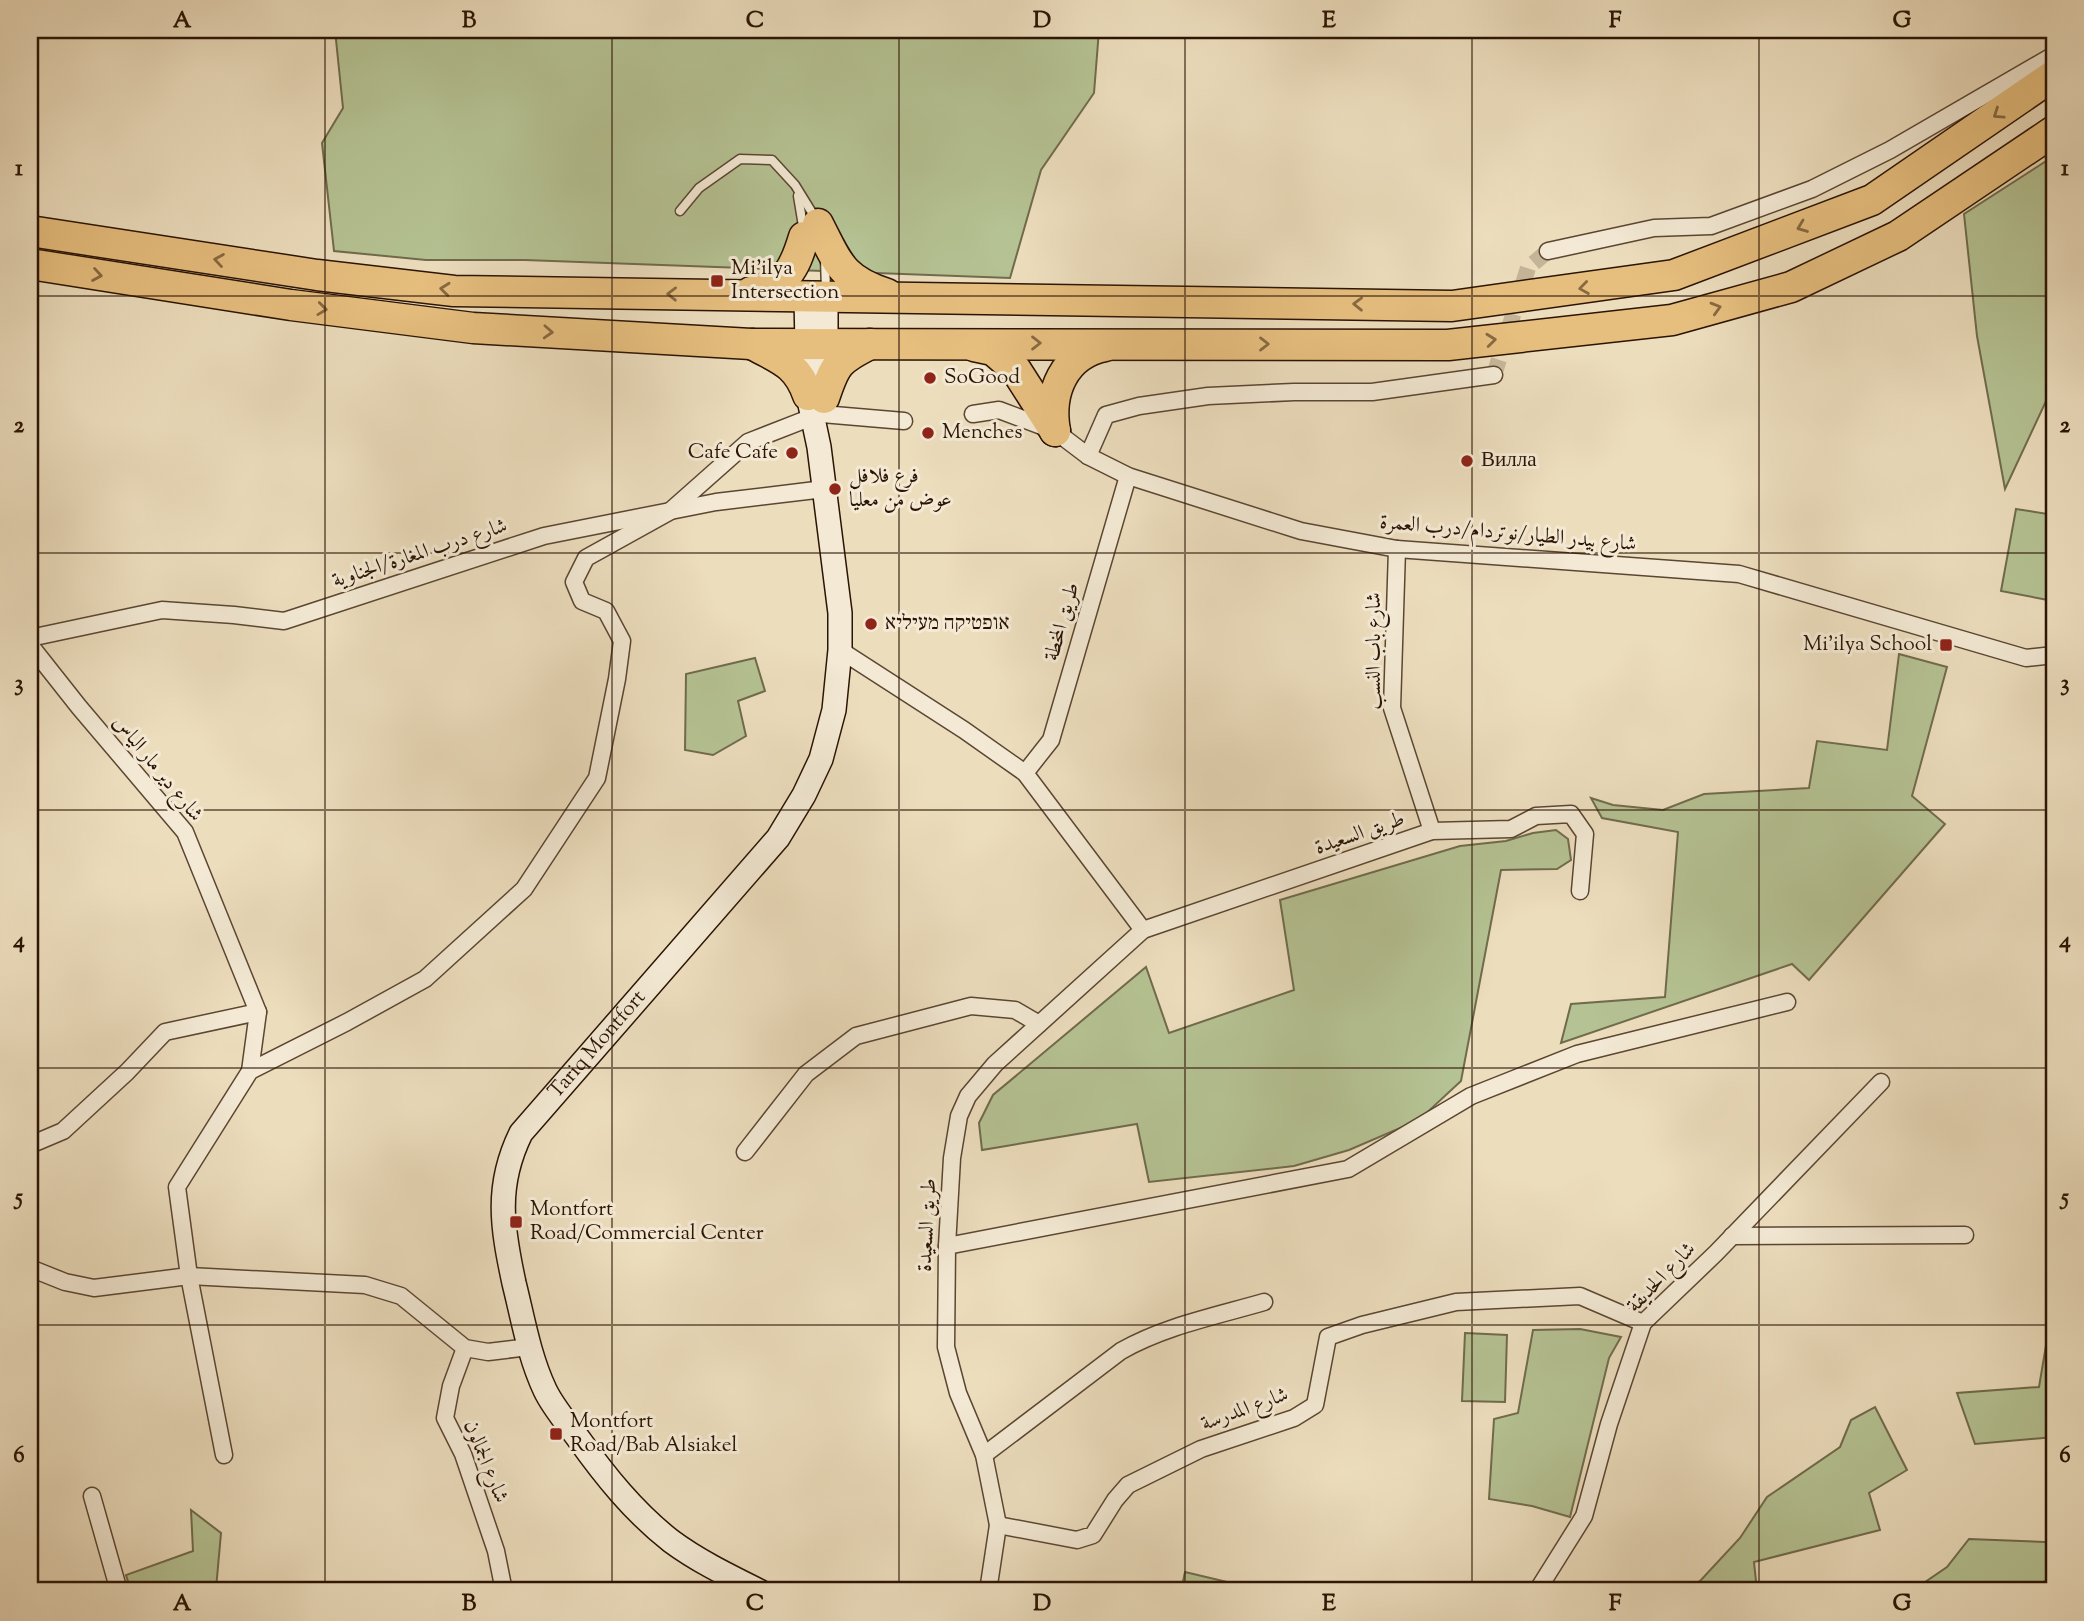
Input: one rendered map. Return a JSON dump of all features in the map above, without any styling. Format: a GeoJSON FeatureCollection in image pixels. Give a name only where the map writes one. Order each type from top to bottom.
{"type":"FeatureCollection","features":[{"type":"Feature","properties":{"kind":"highway"},"geometry":{"type":"LineString","coordinates":[[30,231],[317,275],[454,290],[740,295],[813,293],[900,298],[1452,306],[1674,275],[1872,200],[2054,75]]}},
{"type":"Feature","properties":{"kind":"highway"},"geometry":{"type":"LineString","coordinates":[[30,264],[291,305],[473,328],[751,344],[953,342],[1448,345],[1672,320],[1791,287],[1898,236],[2054,131]]}},
{"type":"Feature","properties":{"kind":"highway"},"geometry":{"type":"LineString","coordinates":[[740,295],[760,291],[778,283],[796,265],[809,239],[862,286],[900,298]]}},
{"type":"Feature","properties":{"kind":"highway"},"geometry":{"type":"LineString","coordinates":[[953,342],[993,350],[1016,370],[1055,431]]}},
{"type":"Feature","properties":{"kind":"highway"},"geometry":{"type":"LineString","coordinates":[[1055,431],[1052,414],[1056,389],[1066,368],[1090,349],[1119,343]]}},
{"type":"Feature","properties":{"kind":"highway"},"geometry":{"type":"LineString","coordinates":[[751,344],[793,368],[802,378],[816,406]]}},
{"type":"Feature","properties":{"kind":"highway"},"geometry":{"type":"LineString","coordinates":[[816,406],[836,365],[846,356],[870,344]]}},
{"type":"Feature","properties":{"kind":"main road","name":"Tariq Montfort"},"geometry":{"type":"LineString","coordinates":[[759,1591],[699,1560],[643,1518],[602,1472],[546,1392],[529,1347],[504,1235],[504,1188],[511,1154],[522,1133],[778,838],[804,795],[821,759],[834,710],[841,613],[819,447],[813,293]]}},
{"type":"Feature","properties":{"kind":"street"},"geometry":{"type":"LineString","coordinates":[[1548,251],[1654,228],[1711,226],[1812,189],[1890,150],[2054,55]]}},
{"type":"Feature","properties":{"kind":"street"},"geometry":{"type":"LineString","coordinates":[[1088,456],[1106,415],[1139,406],[1208,396],[1372,392],[1494,376]]}},
{"type":"Feature","properties":{"kind":"street"},"geometry":{"type":"LineString","coordinates":[[224,1455],[189,1276],[177,1187],[250,1071],[425,979],[524,889],[597,778],[622,641],[606,611],[582,601],[574,582],[586,558],[669,512],[748,442],[816,406],[904,421]]}},
{"type":"Feature","properties":{"kind":"street","name":"شارع بيدر الطيار/نوتردام/درب العمرة"},"geometry":{"type":"LineString","coordinates":[[973,414],[999,411],[1055,431],[1088,456],[1128,476],[1301,531],[1398,549],[1739,574],[2026,658],[2054,655]]}},
{"type":"Feature","properties":{"kind":"street","name":"طريق المخطة"},"geometry":{"type":"LineString","coordinates":[[1025,773],[1051,740],[1128,476]]}},
{"type":"Feature","properties":{"kind":"street","name":"شارع درب المغارة/الجناوية"},"geometry":{"type":"LineString","coordinates":[[30,638],[162,610],[284,621],[544,536],[716,502],[824,489]]}},
{"type":"Feature","properties":{"kind":"street","name":"شارع باب النسب"},"geometry":{"type":"LineString","coordinates":[[1398,549],[1392,708],[1432,831]]}},
{"type":"Feature","properties":{"kind":"street","name":"شارع دير مار الياس"},"geometry":{"type":"LineString","coordinates":[[30,645],[185,832],[258,1012],[250,1071]]}},
{"type":"Feature","properties":{"kind":"street"},"geometry":{"type":"LineString","coordinates":[[840,650],[1025,773],[1143,930]]}},
{"type":"Feature","properties":{"kind":"street","name":"طريق السعيدة"},"geometry":{"type":"LineString","coordinates":[[988,1591],[998,1525],[984,1455],[958,1393],[946,1348],[947,1246],[952,1158],[959,1116],[968,1096],[995,1064],[1143,930],[1432,831],[1511,829],[1536,816],[1571,814],[1585,834],[1580,891]]}},
{"type":"Feature","properties":{"kind":"street"},"geometry":{"type":"LineString","coordinates":[[947,1246],[1348,1169],[1471,1096],[1577,1054],[1787,1002]]}},
{"type":"Feature","properties":{"kind":"street"},"geometry":{"type":"LineString","coordinates":[[744,1152],[806,1074],[856,1036],[971,1006],[1015,1010],[1039,1024]]}},
{"type":"Feature","properties":{"kind":"street"},"geometry":{"type":"LineString","coordinates":[[30,1145],[63,1131],[166,1032],[258,1012]]}},
{"type":"Feature","properties":{"kind":"street","name":"شارع الحديقة"},"geometry":{"type":"LineString","coordinates":[[1537,1591],[1584,1516],[1609,1424],[1643,1323],[1732,1236],[1881,1082]]}},
{"type":"Feature","properties":{"kind":"street"},"geometry":{"type":"LineString","coordinates":[[1732,1236],[1965,1235]]}},
{"type":"Feature","properties":{"kind":"street"},"geometry":{"type":"LineString","coordinates":[[30,1268],[65,1282],[94,1288],[189,1276],[365,1285],[401,1296],[465,1348],[488,1352],[529,1347]]}},
{"type":"Feature","properties":{"kind":"street","name":"شارع المدرسة"},"geometry":{"type":"LineString","coordinates":[[998,1525],[1077,1540],[1093,1535],[1128,1485],[1201,1449],[1294,1418],[1315,1405],[1328,1336],[1362,1325],[1456,1303],[1580,1296],[1643,1323]]}},
{"type":"Feature","properties":{"kind":"street"},"geometry":{"type":"LineString","coordinates":[[984,1455],[1121,1351],[1142,1339],[1264,1302]]}},
{"type":"Feature","properties":{"kind":"street","name":"شارع الجمالون"},"geometry":{"type":"LineString","coordinates":[[465,1348],[451,1386],[445,1418],[463,1454],[484,1514],[496,1551],[504,1591]]}},
{"type":"Feature","properties":{"kind":"street"},"geometry":{"type":"LineString","coordinates":[[92,1496],[119,1591]]}},
{"type":"Feature","properties":{"kind":"lane"},"geometry":{"type":"LineString","coordinates":[[680,211],[699,188],[740,159],[772,160],[797,190],[809,239]]}},
{"type":"Feature","properties":{"kind":"lane"},"geometry":{"type":"LineString","coordinates":[[797,190],[809,239]]}},
{"type":"Feature","properties":{"kind":"lane"},"geometry":{"type":"LineString","coordinates":[[809,239],[823,245],[813,293]]}},
{"type":"Feature","properties":{"kind":"green space"},"geometry":{"type":"Polygon","coordinates":[[[335,30],[1099,30],[1094,93],[1041,170],[1010,278],[525,260],[426,260],[334,251],[322,143],[343,108],[335,30]]]}},
{"type":"Feature","properties":{"kind":"green space"},"geometry":{"type":"Polygon","coordinates":[[[2054,156],[2054,384],[2005,489],[1977,336],[1964,214],[2054,156]]]}},
{"type":"Feature","properties":{"kind":"green space"},"geometry":{"type":"Polygon","coordinates":[[[2016,509],[2054,515],[2053,601],[2001,591],[2016,509]]]}},
{"type":"Feature","properties":{"kind":"green space"},"geometry":{"type":"Polygon","coordinates":[[[1899,654],[1947,667],[1912,796],[1945,824],[1809,980],[1792,964],[1561,1043],[1571,1004],[1665,997],[1678,832],[1602,818],[1591,798],[1613,805],[1663,810],[1704,794],[1809,788],[1817,741],[1887,750],[1899,654]]]}},
{"type":"Feature","properties":{"kind":"green space"},"geometry":{"type":"Polygon","coordinates":[[[755,658],[765,691],[738,701],[746,736],[713,755],[685,750],[686,674],[755,658]]]}},
{"type":"Feature","properties":{"kind":"green space"},"geometry":{"type":"Polygon","coordinates":[[[1556,830],[1568,839],[1571,860],[1557,869],[1501,870],[1461,1081],[1419,1120],[1349,1150],[1294,1166],[1149,1182],[1137,1124],[982,1150],[979,1123],[993,1095],[1146,967],[1169,1033],[1294,990],[1280,900],[1460,846],[1506,841],[1556,830]]]}},
{"type":"Feature","properties":{"kind":"green space"},"geometry":{"type":"Polygon","coordinates":[[[2054,1298],[2054,1437],[1975,1444],[1957,1393],[2039,1387],[2054,1298]]]}},
{"type":"Feature","properties":{"kind":"green space"},"geometry":{"type":"Polygon","coordinates":[[[1580,1329],[1621,1337],[1609,1358],[1570,1517],[1532,1506],[1489,1499],[1494,1419],[1518,1413],[1533,1330],[1580,1329]]]}},
{"type":"Feature","properties":{"kind":"green space"},"geometry":{"type":"Polygon","coordinates":[[[1465,1333],[1507,1335],[1505,1402],[1462,1401],[1465,1333]]]}},
{"type":"Feature","properties":{"kind":"green space"},"geometry":{"type":"Polygon","coordinates":[[[1875,1407],[1907,1470],[1869,1493],[1880,1530],[1754,1562],[1757,1591],[1687,1591],[1701,1580],[1740,1538],[1767,1497],[1840,1447],[1851,1420],[1875,1407]]]}},
{"type":"Feature","properties":{"kind":"green space"},"geometry":{"type":"Polygon","coordinates":[[[191,1510],[221,1533],[216,1589],[223,1591],[131,1591],[126,1575],[193,1551],[191,1510]]]}},
{"type":"Feature","properties":{"kind":"green space"},"geometry":{"type":"Polygon","coordinates":[[[1969,1539],[2045,1542],[2054,1540],[2054,1578],[2018,1591],[1912,1591],[1947,1567],[1969,1539]]]}},
{"type":"Feature","properties":{"kind":"green space"},"geometry":{"type":"Polygon","coordinates":[[[1185,1572],[1261,1590],[1181,1591],[1185,1572]]]}},
{"type":"Feature","properties":{"kind":"tunnel"},"geometry":{"type":"LineString","coordinates":[[1494,375],[1528,268],[1548,251]]}},
{"type":"Feature","properties":{"kind":"place","name":"Mi'ilya Intersection"},"geometry":{"type":"Point","coordinates":[717,281]}},
{"type":"Feature","properties":{"kind":"place","name":"SoGood"},"geometry":{"type":"Point","coordinates":[930,378]}},
{"type":"Feature","properties":{"kind":"place","name":"Menches"},"geometry":{"type":"Point","coordinates":[928,433]}},
{"type":"Feature","properties":{"kind":"place","name":"Cafe Cafe"},"geometry":{"type":"Point","coordinates":[792,453]}},
{"type":"Feature","properties":{"kind":"place","name":"Вилла"},"geometry":{"type":"Point","coordinates":[1467,461]}},
{"type":"Feature","properties":{"kind":"place","name":"فرع فلافل عوض من معليا"},"geometry":{"type":"Point","coordinates":[835,489]}},
{"type":"Feature","properties":{"kind":"place","name":"אופטיקה מעיליא"},"geometry":{"type":"Point","coordinates":[871,624]}},
{"type":"Feature","properties":{"kind":"place","name":"Mi'ilya School"},"geometry":{"type":"Point","coordinates":[1946,645]}},
{"type":"Feature","properties":{"kind":"place","name":"Montfort Road/Commercial Center"},"geometry":{"type":"Point","coordinates":[516,1222]}},
{"type":"Feature","properties":{"kind":"place","name":"Montfort Road/Bab Alsiakel"},"geometry":{"type":"Point","coordinates":[556,1434]}}]}
